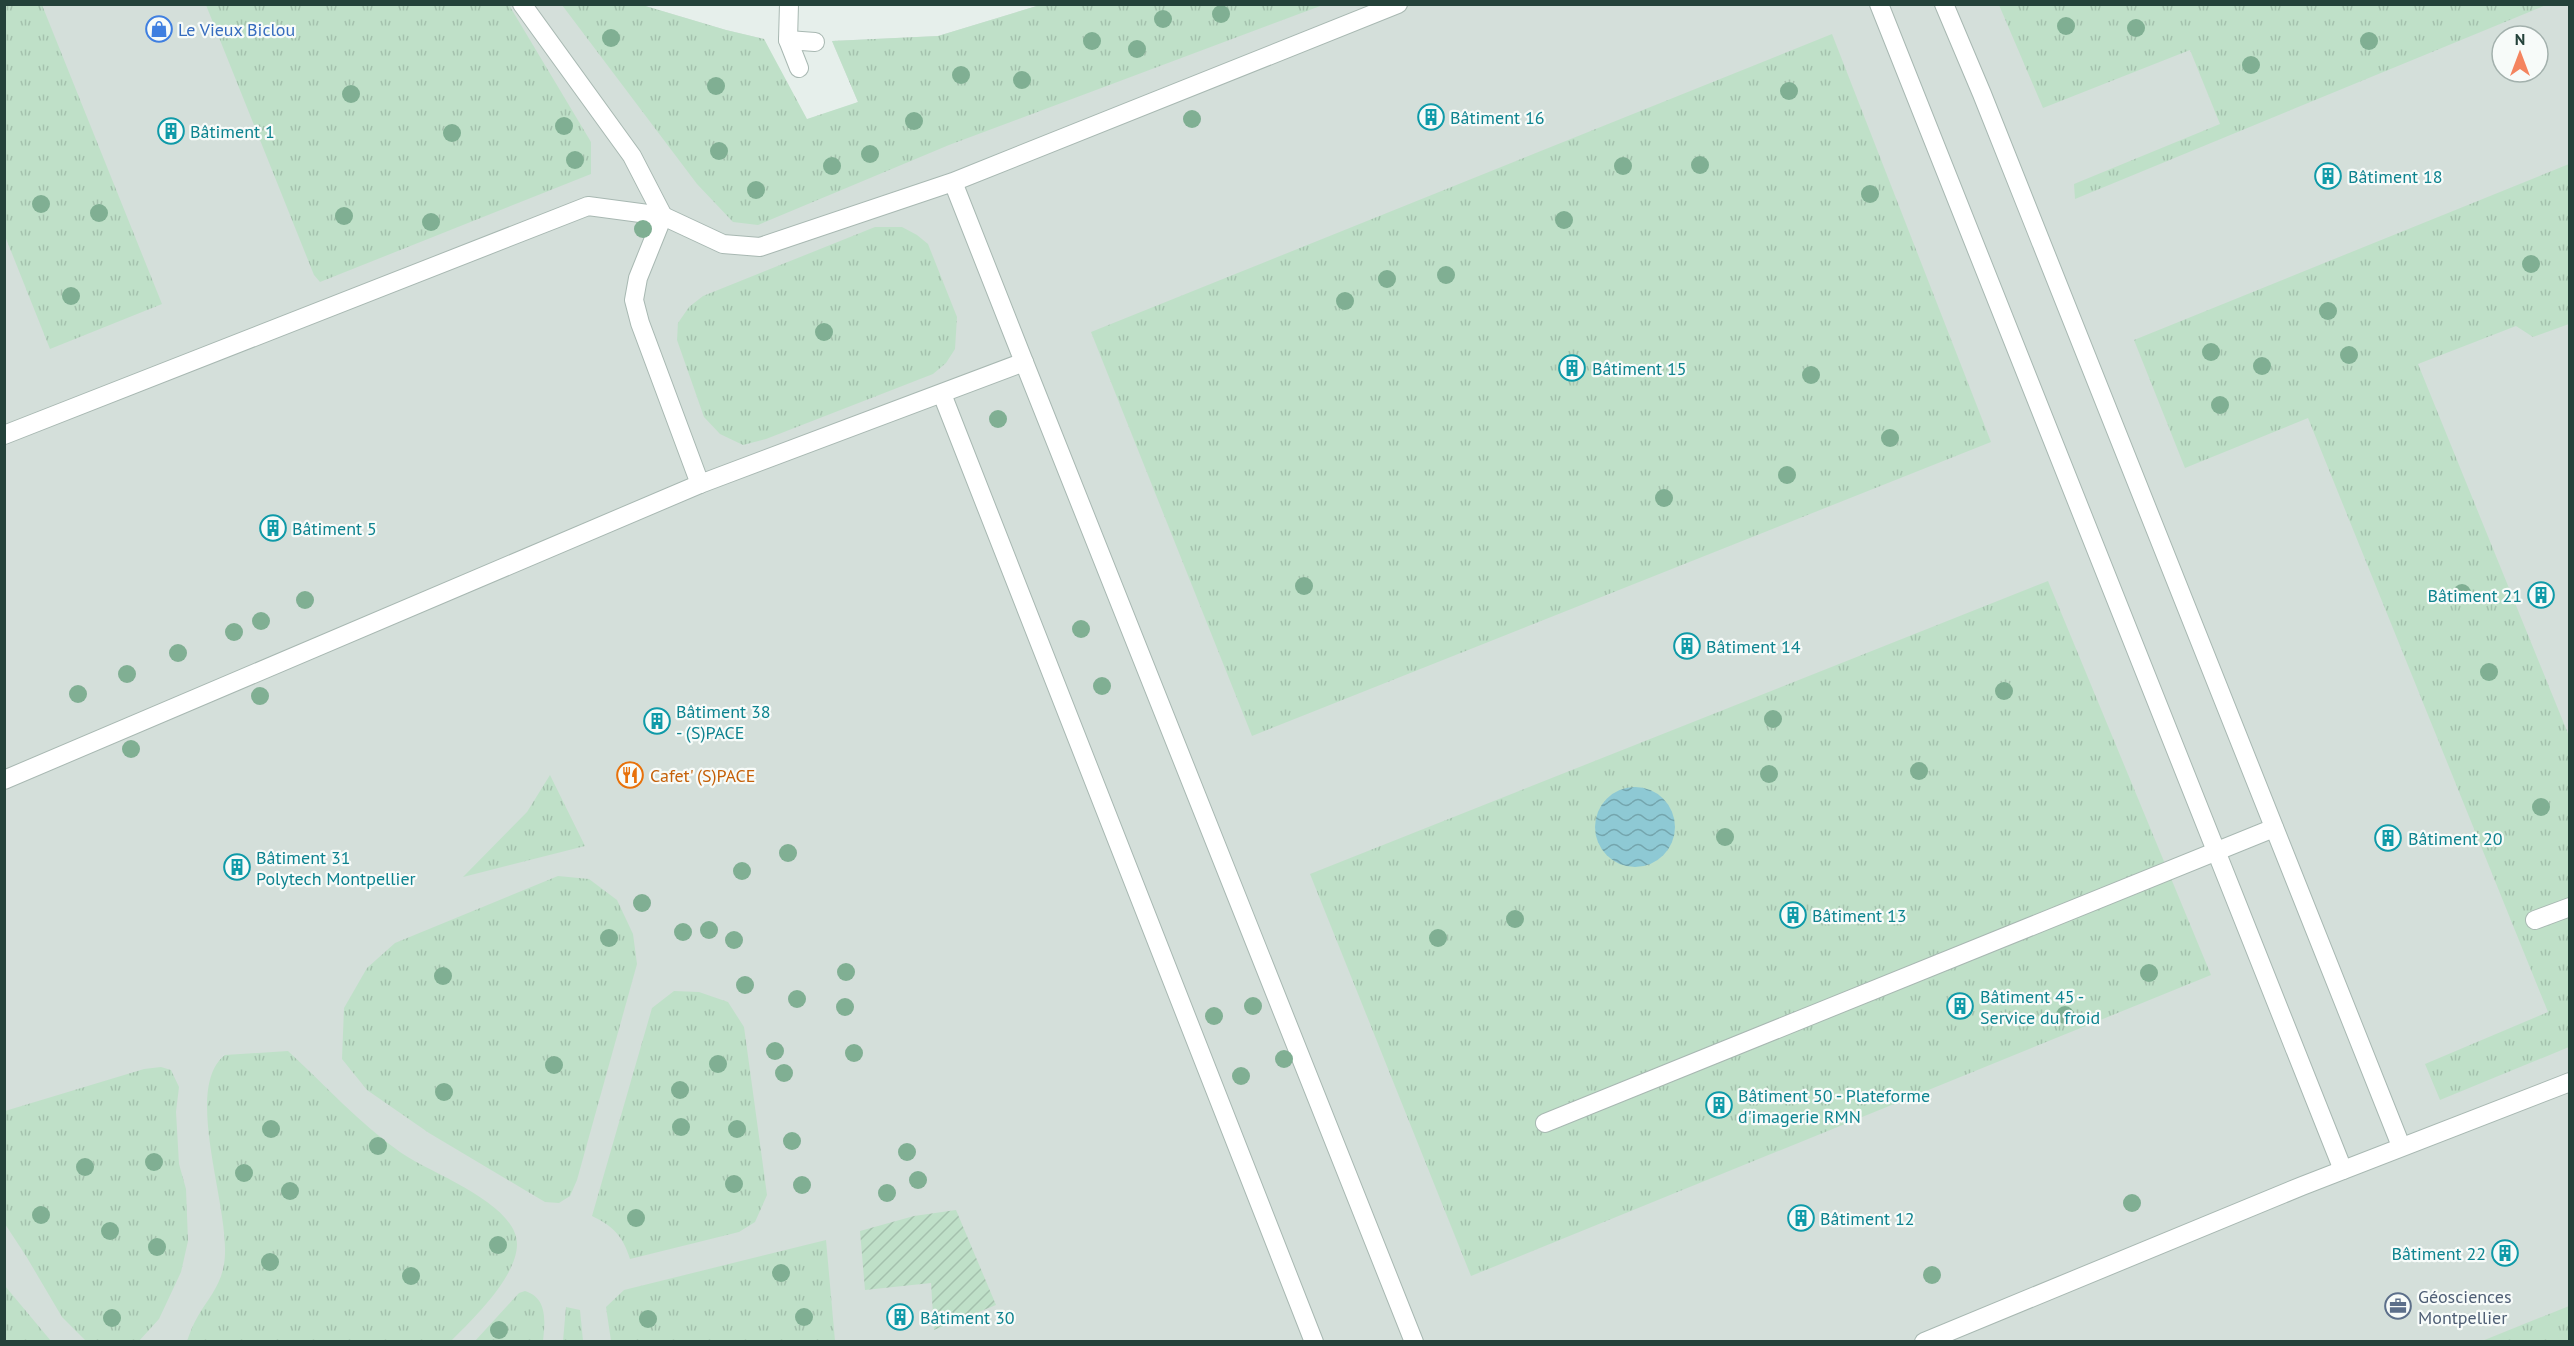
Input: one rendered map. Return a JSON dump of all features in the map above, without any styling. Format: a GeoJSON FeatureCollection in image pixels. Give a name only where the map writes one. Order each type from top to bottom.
{"type":"FeatureCollection","features":[{"type":"Feature","properties":{"kind":"lane"},"geometry":{"type":"LineString","coordinates":[[522,4],[632,156],[663,216],[638,278],[634,300],[640,323],[700,484]]}},
{"type":"Feature","properties":{"kind":"lane"},"geometry":{"type":"LineString","coordinates":[[789,4],[788,40],[799,68]]}},
{"type":"Feature","properties":{"kind":"lane"},"geometry":{"type":"LineString","coordinates":[[1338,28],[1360,4]]}},
{"type":"Feature","properties":{"kind":"lane"},"geometry":{"type":"LineString","coordinates":[[4,435],[588,206],[663,216],[723,244],[760,247],[952,182],[1398,4]]}},
{"type":"Feature","properties":{"kind":"lane"},"geometry":{"type":"LineString","coordinates":[[1879,4],[2343,1170]]}},
{"type":"Feature","properties":{"kind":"lane"},"geometry":{"type":"LineString","coordinates":[[1944,4],[2401,1146]]}},
{"type":"Feature","properties":{"kind":"lane"},"geometry":{"type":"LineString","coordinates":[[788,40],[815,42]]}},
{"type":"Feature","properties":{"kind":"lane"},"geometry":{"type":"LineString","coordinates":[[952,182],[1414,1341]]}},
{"type":"Feature","properties":{"kind":"lane"},"geometry":{"type":"LineString","coordinates":[[4,780],[700,484],[1024,362]]}},
{"type":"Feature","properties":{"kind":"lane"},"geometry":{"type":"LineString","coordinates":[[942,394],[1314,1341]]}},
{"type":"Feature","properties":{"kind":"lane"},"geometry":{"type":"LineString","coordinates":[[1545,1123],[2274,828]]}},
{"type":"Feature","properties":{"kind":"lane"},"geometry":{"type":"LineString","coordinates":[[2535,920],[2570,907]]}},
{"type":"Feature","properties":{"kind":"lane"},"geometry":{"type":"LineString","coordinates":[[1924,1341],[2401,1146],[2570,1082]]}},
{"type":"Feature","properties":{"kind":"shaded area"},"geometry":{"type":"Polygon","coordinates":[[[5,5],[642,5],[764,39],[805,125],[858,102],[832,41],[938,36],[1040,5],[2569,5],[2569,1341],[5,1342],[5,5]]]}},
{"type":"Feature","properties":{"kind":"green space"},"geometry":{"type":"Polygon","coordinates":[[[5,4],[42,5],[162,304],[50,349],[5,236],[5,4]]]}},
{"type":"Feature","properties":{"kind":"green space"},"geometry":{"type":"Polygon","coordinates":[[[206,5],[509,5],[591,142],[591,174],[320,282],[314,275],[206,5]]]}},
{"type":"Feature","properties":{"kind":"green space"},"geometry":{"type":"Polygon","coordinates":[[[562,5],[642,5],[764,39],[807,119],[858,102],[832,41],[938,36],[1040,5],[1323,5],[949,145],[758,225],[733,222],[697,184],[562,5]]]}},
{"type":"Feature","properties":{"kind":"green space"},"geometry":{"type":"Polygon","coordinates":[[[1999,5],[2546,5],[2500,24],[2490,24],[2490,28],[2075,199],[2074,184],[2220,124],[2190,50],[2043,108],[1999,5]]]}},
{"type":"Feature","properties":{"kind":"green space"},"geometry":{"type":"Polygon","coordinates":[[[1832,34],[1991,442],[1252,736],[1091,332],[1832,34]]]}},
{"type":"Feature","properties":{"kind":"green space"},"geometry":{"type":"Polygon","coordinates":[[[2569,164],[2569,324],[2533,337],[2516,326],[2418,364],[2569,736],[2569,1047],[2440,1100],[2425,1064],[2548,1012],[2308,418],[2185,468],[2134,340],[2569,164]]]}},
{"type":"Feature","properties":{"kind":"green space"},"geometry":{"type":"Polygon","coordinates":[[[875,227],[902,227],[928,244],[957,317],[955,349],[946,363],[933,374],[766,439],[743,445],[720,434],[704,417],[677,340],[678,323],[689,307],[703,296],[875,227]]]}},
{"type":"Feature","properties":{"kind":"green space"},"geometry":{"type":"Polygon","coordinates":[[[2048,581],[2211,975],[1471,1276],[1310,874],[2048,581]]]}},
{"type":"Feature","properties":{"kind":"green space"},"geometry":{"type":"Polygon","coordinates":[[[550,775],[585,846],[463,877],[527,812],[550,775]]]}},
{"type":"Feature","properties":{"kind":"green space"},"geometry":{"type":"Polygon","coordinates":[[[558,876],[589,879],[617,900],[633,934],[637,964],[577,1180],[570,1196],[559,1203],[545,1202],[429,1133],[367,1090],[342,1059],[344,1008],[367,968],[395,943],[558,876]]]}},
{"type":"Feature","properties":{"kind":"green space"},"geometry":{"type":"Polygon","coordinates":[[[674,991],[699,992],[728,1002],[744,1027],[767,1195],[755,1222],[739,1232],[630,1259],[624,1244],[616,1233],[592,1216],[652,1008],[674,991]]]}},
{"type":"Feature","properties":{"kind":"green space"},"geometry":{"type":"Polygon","coordinates":[[[288,1051],[385,1141],[413,1160],[488,1203],[503,1216],[513,1230],[517,1245],[515,1258],[509,1271],[492,1297],[451,1341],[187,1341],[196,1319],[217,1285],[224,1264],[225,1242],[222,1215],[208,1123],[208,1095],[213,1072],[225,1055],[288,1051]]]}},
{"type":"Feature","properties":{"kind":"green space"},"geometry":{"type":"Polygon","coordinates":[[[161,1067],[171,1070],[179,1087],[176,1112],[179,1164],[186,1189],[188,1241],[181,1272],[159,1319],[139,1341],[86,1341],[62,1317],[5,1224],[5,1111],[144,1069],[161,1067]]]}},
{"type":"Feature","properties":{"kind":"green space"},"geometry":{"type":"Polygon","coordinates":[[[956,1210],[996,1305],[934,1330],[931,1283],[865,1290],[860,1231],[914,1216],[956,1210]]]}},
{"type":"Feature","properties":{"kind":"green space"},"geometry":{"type":"Polygon","coordinates":[[[826,1240],[835,1341],[611,1341],[606,1307],[624,1290],[826,1240]]]}},
{"type":"Feature","properties":{"kind":"green space"},"geometry":{"type":"Polygon","coordinates":[[[5,1286],[51,1341],[5,1341],[5,1286]]]}},
{"type":"Feature","properties":{"kind":"green space"},"geometry":{"type":"Polygon","coordinates":[[[525,1291],[538,1299],[541,1305],[544,1319],[543,1341],[475,1341],[519,1293],[525,1291]]]}},
{"type":"Feature","properties":{"kind":"green space"},"geometry":{"type":"Polygon","coordinates":[[[2569,1306],[2569,1341],[2482,1341],[2569,1306]]]}},
{"type":"Feature","properties":{"kind":"green space"},"geometry":{"type":"Polygon","coordinates":[[[566,1307],[580,1310],[583,1341],[563,1341],[566,1307]]]}},
{"type":"Feature","properties":{"kind":"water"},"geometry":{"type":"Polygon","coordinates":[[[1635,787],[1650,790],[1663,799],[1672,812],[1675,827],[1672,842],[1663,855],[1650,864],[1635,867],[1620,864],[1607,855],[1598,842],[1595,827],[1598,812],[1607,799],[1620,790],[1635,787]]]}},
{"type":"Feature","properties":{"kind":"place","name":"Le Vieux Biclou"},"geometry":{"type":"Point","coordinates":[159,29]}},
{"type":"Feature","properties":{"kind":"place","name":"Bâtiment 16"},"geometry":{"type":"Point","coordinates":[1431,117]}},
{"type":"Feature","properties":{"kind":"place","name":"Bâtiment 1"},"geometry":{"type":"Point","coordinates":[171,131]}},
{"type":"Feature","properties":{"kind":"place","name":"Bâtiment 18"},"geometry":{"type":"Point","coordinates":[2328,176]}},
{"type":"Feature","properties":{"kind":"place","name":"Bâtiment 15"},"geometry":{"type":"Point","coordinates":[1572,368]}},
{"type":"Feature","properties":{"kind":"place","name":"Bâtiment 5"},"geometry":{"type":"Point","coordinates":[273,528]}},
{"type":"Feature","properties":{"kind":"place","name":"Bâtiment 21"},"geometry":{"type":"Point","coordinates":[2541,595]}},
{"type":"Feature","properties":{"kind":"place","name":"Bâtiment 14"},"geometry":{"type":"Point","coordinates":[1687,646]}},
{"type":"Feature","properties":{"kind":"place","name":"Bâtiment 38 - (S)PACE"},"geometry":{"type":"Point","coordinates":[657,721]}},
{"type":"Feature","properties":{"kind":"place","name":"Cafet' (S)PACE"},"geometry":{"type":"Point","coordinates":[630,775]}},
{"type":"Feature","properties":{"kind":"place","name":"Bâtiment 20"},"geometry":{"type":"Point","coordinates":[2388,838]}},
{"type":"Feature","properties":{"kind":"place","name":"Bâtiment 31 Polytech Montpellier"},"geometry":{"type":"Point","coordinates":[237,867]}},
{"type":"Feature","properties":{"kind":"place","name":"Bâtiment 13"},"geometry":{"type":"Point","coordinates":[1793,915]}},
{"type":"Feature","properties":{"kind":"place","name":"Bâtiment 45 - Service du froid"},"geometry":{"type":"Point","coordinates":[1960,1006]}},
{"type":"Feature","properties":{"kind":"place","name":"Bâtiment 50 - Plateforme d'imagerie RMN"},"geometry":{"type":"Point","coordinates":[1719,1105]}},
{"type":"Feature","properties":{"kind":"place","name":"Bâtiment 12"},"geometry":{"type":"Point","coordinates":[1801,1218]}},
{"type":"Feature","properties":{"kind":"place","name":"Bâtiment 22"},"geometry":{"type":"Point","coordinates":[2505,1253]}},
{"type":"Feature","properties":{"kind":"place","name":"Géosciences Montpellier"},"geometry":{"type":"Point","coordinates":[2398,1306]}},
{"type":"Feature","properties":{"kind":"place","name":"Bâtiment 30"},"geometry":{"type":"Point","coordinates":[900,1317]}}]}
